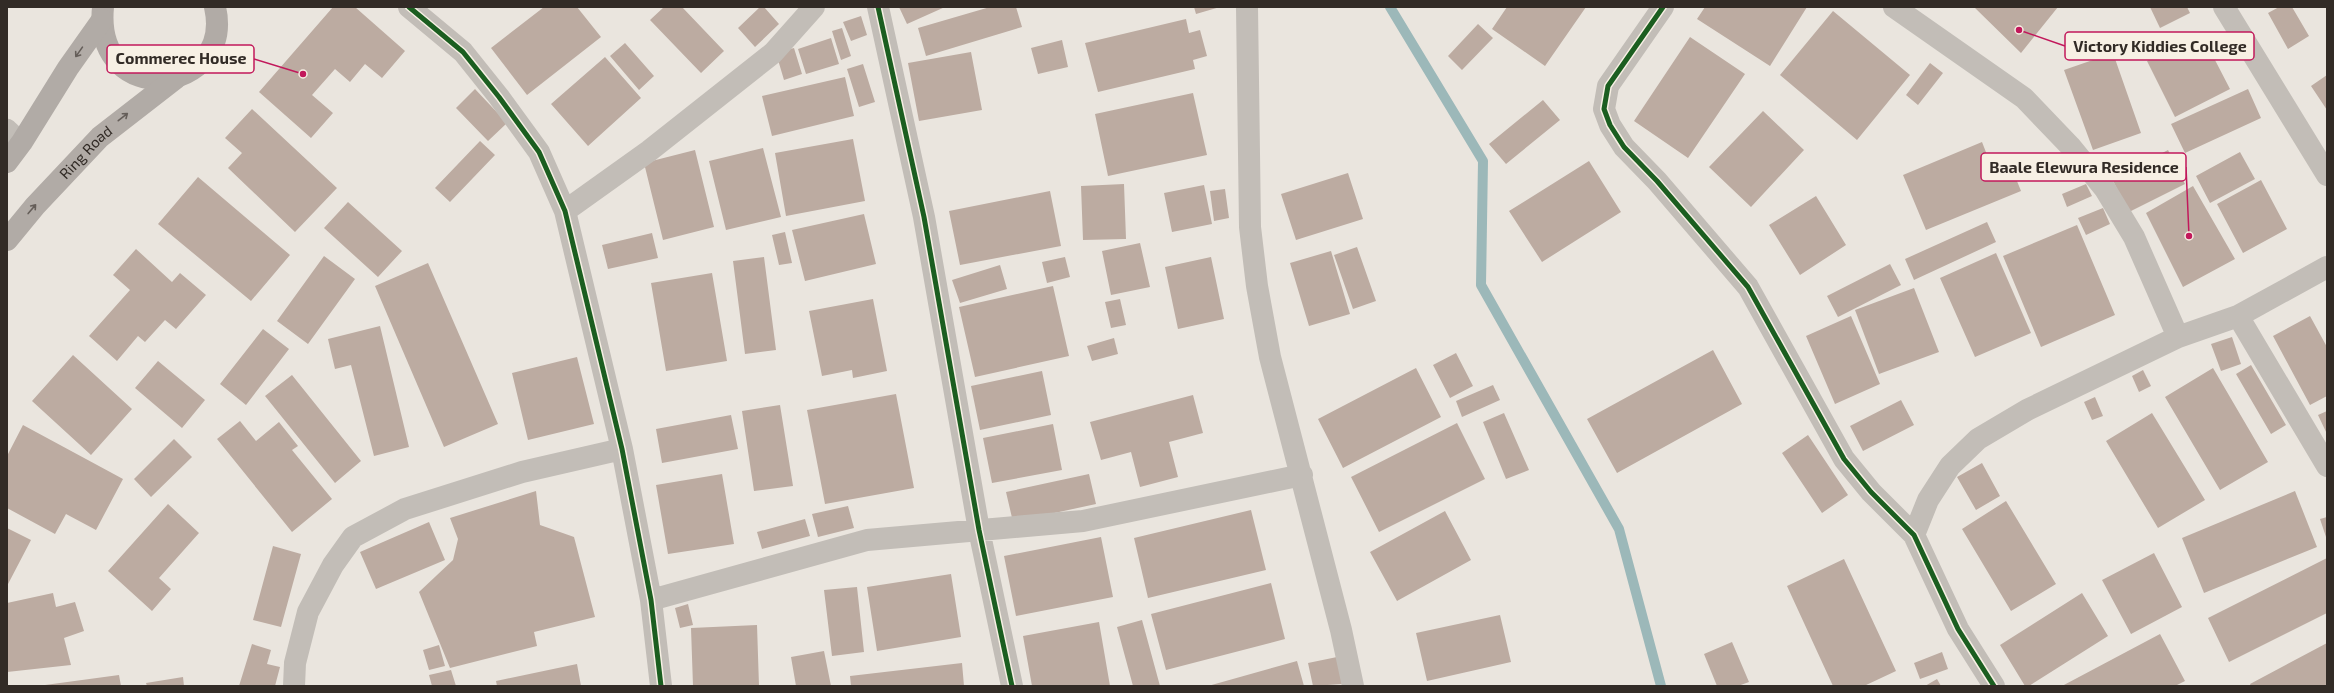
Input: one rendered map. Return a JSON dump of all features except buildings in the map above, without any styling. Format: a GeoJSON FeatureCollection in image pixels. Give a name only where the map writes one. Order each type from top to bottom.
{"type":"FeatureCollection","features":[{"type":"Feature","properties":{"kind":"main road"},"geometry":{"type":"LineString","coordinates":[[215,7],[217,18],[216,36]]}},
{"type":"Feature","properties":{"kind":"main road"},"geometry":{"type":"LineString","coordinates":[[103,13],[102,27],[107,47],[118,64],[135,75],[155,80],[176,78],[193,69],[208,55],[216,36],[224,7]]}},
{"type":"Feature","properties":{"kind":"main road"},"geometry":{"type":"LineString","coordinates":[[7,162],[15,135],[68,68],[103,13]]}},
{"type":"Feature","properties":{"kind":"main road","name":"Ring Road"},"geometry":{"type":"LineString","coordinates":[[7,240],[45,194],[100,137],[176,78]]}},
{"type":"Feature","properties":{"kind":"street"},"geometry":{"type":"LineString","coordinates":[[410,7],[463,52],[499,97],[539,152],[565,211],[622,449],[651,600],[661,686]]}},
{"type":"Feature","properties":{"kind":"street"},"geometry":{"type":"LineString","coordinates":[[565,211],[649,151],[772,53],[814,7]]}},
{"type":"Feature","properties":{"kind":"street"},"geometry":{"type":"LineString","coordinates":[[878,7],[924,217],[979,530],[1012,686]]}},
{"type":"Feature","properties":{"kind":"street"},"geometry":{"type":"LineString","coordinates":[[1247,7],[1250,227],[1254,257],[1270,357],[1302,475],[1341,630],[1353,686]]}},
{"type":"Feature","properties":{"kind":"street"},"geometry":{"type":"LineString","coordinates":[[1663,7],[1608,86],[1604,109],[1610,125],[1624,147],[1657,180],[1748,287],[1844,459],[1871,492],[1914,535],[1958,629],[1994,686]]}},
{"type":"Feature","properties":{"kind":"street"},"geometry":{"type":"LineString","coordinates":[[1894,7],[2024,98],[2070,146],[2105,189],[2134,237],[2178,337]]}},
{"type":"Feature","properties":{"kind":"street"},"geometry":{"type":"LineString","coordinates":[[2224,7],[2327,175]]}},
{"type":"Feature","properties":{"kind":"street"},"geometry":{"type":"LineString","coordinates":[[1914,535],[1928,500],[1950,466],[1978,439],[2027,410],[2178,337],[2238,316],[2327,268]]}},
{"type":"Feature","properties":{"kind":"street"},"geometry":{"type":"LineString","coordinates":[[2238,316],[2327,466]]}},
{"type":"Feature","properties":{"kind":"street"},"geometry":{"type":"LineString","coordinates":[[294,686],[294,663],[308,612],[333,565],[353,538],[405,509],[522,472],[622,449]]}},
{"type":"Feature","properties":{"kind":"street"},"geometry":{"type":"LineString","coordinates":[[651,600],[867,540],[1083,521],[1302,475]]}},
{"type":"Feature","properties":{"kind":"waterway"},"geometry":{"type":"LineString","coordinates":[[1390,7],[1483,161],[1481,285],[1619,529],[1661,686]]}},
{"type":"Feature","properties":{"kind":"cycle path"},"geometry":{"type":"LineString","coordinates":[[409,7],[463,52],[499,97],[539,152],[565,211],[622,449],[651,600],[661,686]]}},
{"type":"Feature","properties":{"kind":"cycle path"},"geometry":{"type":"LineString","coordinates":[[878,7],[924,217],[979,530],[1012,686]]}},
{"type":"Feature","properties":{"kind":"cycle path"},"geometry":{"type":"LineString","coordinates":[[1663,7],[1608,86],[1604,109],[1610,125],[1624,147],[1657,181],[1748,287],[1844,459],[1871,492],[1914,535],[1958,629],[1994,686]]}},
{"type":"Feature","properties":{"kind":"place","name":"Victory Kiddies College"},"geometry":{"type":"Point","coordinates":[2019,30]}},
{"type":"Feature","properties":{"kind":"place","name":"Commerec House"},"geometry":{"type":"Point","coordinates":[303,74]}},
{"type":"Feature","properties":{"kind":"place","name":"Baale Elewura Residence"},"geometry":{"type":"Point","coordinates":[2189,236]}}]}
